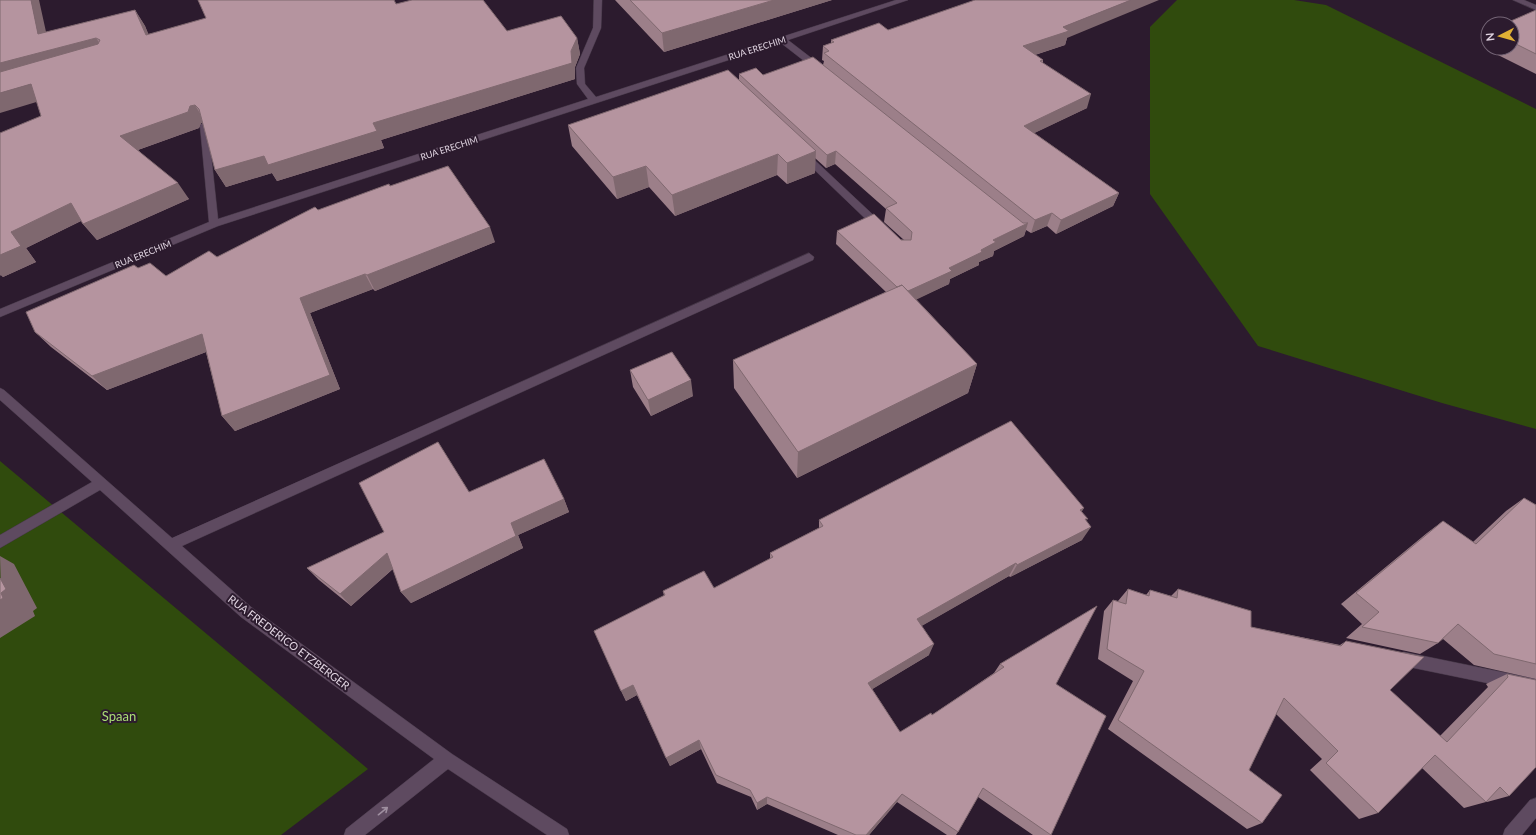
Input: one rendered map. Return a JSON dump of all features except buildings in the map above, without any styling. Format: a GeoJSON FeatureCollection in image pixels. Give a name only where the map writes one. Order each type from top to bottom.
{"type":"FeatureCollection","features":[{"type":"Feature","properties":{"kind":"street"},"geometry":{"type":"LineString","coordinates":[[594,101],[581,84],[580,68],[597,28],[598,0]]}},
{"type":"Feature","properties":{"kind":"street","name":"RUA ERECHIM"},"geometry":{"type":"LineString","coordinates":[[0,313],[214,224],[594,101],[710,67],[875,6],[904,0]]}},
{"type":"Feature","properties":{"kind":"street"},"geometry":{"type":"LineString","coordinates":[[1517,0],[1536,8]]}},
{"type":"Feature","properties":{"kind":"street"},"geometry":{"type":"LineString","coordinates":[[783,40],[826,74]]}},
{"type":"Feature","properties":{"kind":"street"},"geometry":{"type":"LineString","coordinates":[[204,126],[214,224]]}},
{"type":"Feature","properties":{"kind":"street"},"geometry":{"type":"LineString","coordinates":[[794,146],[887,233]]}},
{"type":"Feature","properties":{"kind":"street"},"geometry":{"type":"LineString","coordinates":[[171,545],[808,257]]}},
{"type":"Feature","properties":{"kind":"street","name":"RUA FREDERICO ETZBERGER"},"geometry":{"type":"LineString","coordinates":[[0,393],[246,612],[447,759],[562,835]]}},
{"type":"Feature","properties":{"kind":"street"},"geometry":{"type":"LineString","coordinates":[[0,542],[102,483]]}},
{"type":"Feature","properties":{"kind":"street"},"geometry":{"type":"LineString","coordinates":[[1388,655],[1536,686]]}},
{"type":"Feature","properties":{"kind":"street"},"geometry":{"type":"LineString","coordinates":[[352,835],[447,759]]}},
{"type":"Feature","properties":{"kind":"street"},"geometry":{"type":"LineString","coordinates":[[1511,835],[1536,806]]}},
{"type":"Feature","properties":{"kind":"green space"},"geometry":{"type":"Polygon","coordinates":[[[1177,0],[1294,0],[1326,5],[1536,109],[1536,429],[1442,403],[1258,346],[1150,194],[1150,27],[1177,0]]]}},
{"type":"Feature","properties":{"kind":"green space","name":"Spaan"},"geometry":{"type":"Polygon","coordinates":[[[0,461],[368,769],[281,835],[0,835],[0,461]]]}}]}
